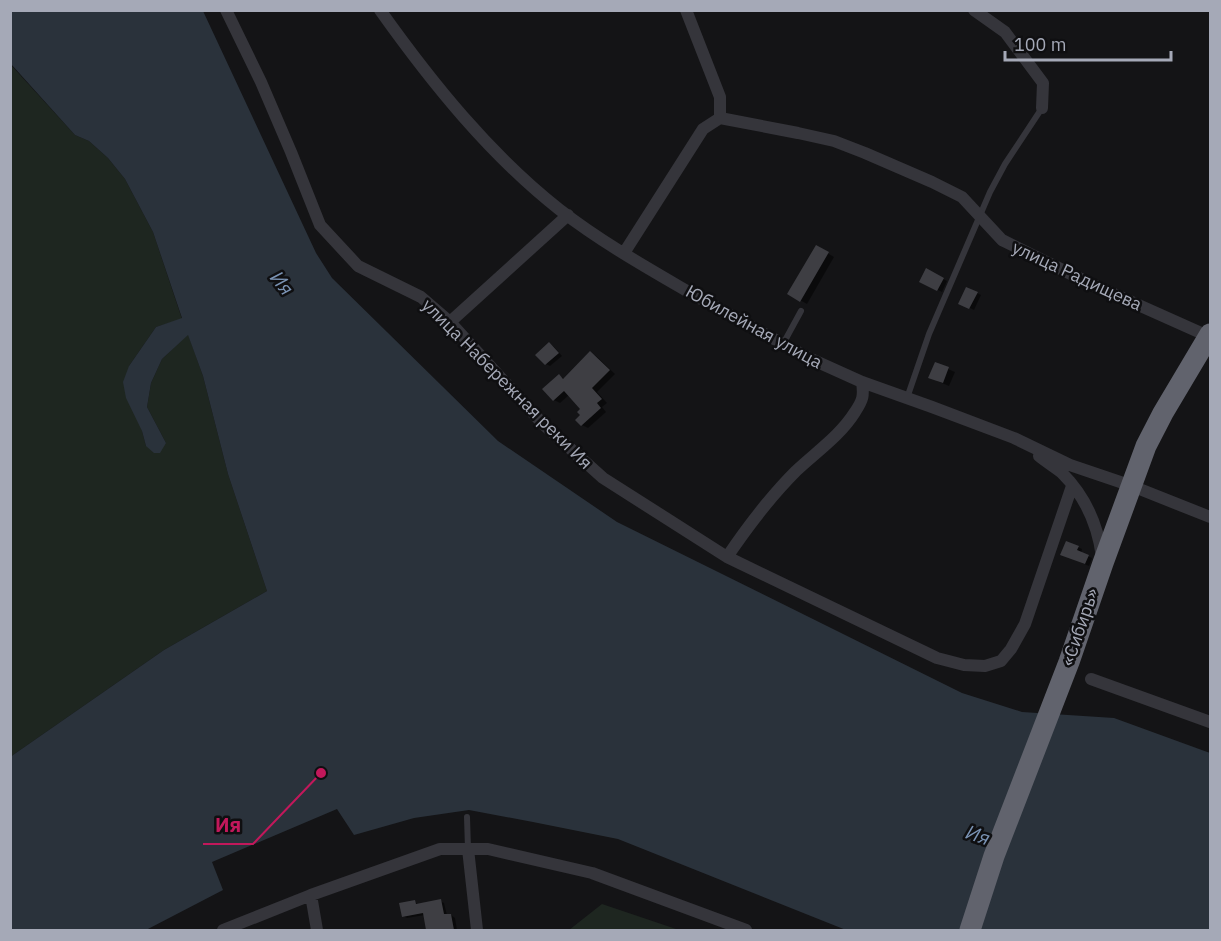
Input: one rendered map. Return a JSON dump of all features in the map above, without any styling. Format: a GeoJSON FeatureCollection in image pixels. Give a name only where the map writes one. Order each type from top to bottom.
{"type":"FeatureCollection","features":[{"type":"Feature","properties":{"kind":"highway","name":"«Сибирь»"},"geometry":{"type":"LineString","coordinates":[[970,930],[994,856],[1156,426],[1210,335]]}},
{"type":"Feature","properties":{"kind":"street","name":"улица Набережная реки Ия"},"geometry":{"type":"LineString","coordinates":[[226,10],[261,82],[320,225],[358,266],[421,297],[450,322],[542,423],[603,478],[727,557],[937,658],[964,665],[985,666],[1001,662],[1025,624],[1072,486]]}},
{"type":"Feature","properties":{"kind":"street","name":"Юбилейная улица"},"geometry":{"type":"LineString","coordinates":[[380,10],[435,83],[489,145],[568,215],[624,253],[783,344],[862,382],[1014,438],[1070,465],[1132,486],[1210,517]]}},
{"type":"Feature","properties":{"kind":"street"},"geometry":{"type":"LineString","coordinates":[[624,253],[703,129],[720,118],[720,97],[686,10]]}},
{"type":"Feature","properties":{"kind":"street"},"geometry":{"type":"LineString","coordinates":[[974,10],[1005,32],[1043,83],[1042,108]]}},
{"type":"Feature","properties":{"kind":"street","name":"улица Радищева"},"geometry":{"type":"LineString","coordinates":[[720,118],[817,137],[850,146],[955,193],[968,203],[996,235],[1013,246],[1087,282],[1210,335]]}},
{"type":"Feature","properties":{"kind":"street"},"geometry":{"type":"LineString","coordinates":[[450,322],[568,215]]}},
{"type":"Feature","properties":{"kind":"street"},"geometry":{"type":"LineString","coordinates":[[727,557],[758,513],[796,471],[834,438],[855,413],[863,396],[862,382]]}},
{"type":"Feature","properties":{"kind":"street"},"geometry":{"type":"LineString","coordinates":[[1014,438],[1062,474],[1081,497],[1093,518],[1103,563]]}},
{"type":"Feature","properties":{"kind":"street"},"geometry":{"type":"LineString","coordinates":[[1091,679],[1210,722]]}},
{"type":"Feature","properties":{"kind":"street"},"geometry":{"type":"LineString","coordinates":[[223,930],[311,895],[440,849],[488,849],[592,873],[746,930]]}},
{"type":"Feature","properties":{"kind":"street"},"geometry":{"type":"LineString","coordinates":[[468,849],[477,930]]}},
{"type":"Feature","properties":{"kind":"street"},"geometry":{"type":"LineString","coordinates":[[311,895],[317,930]]}},
{"type":"Feature","properties":{"kind":"lane"},"geometry":{"type":"LineString","coordinates":[[907,398],[929,334],[996,181],[1042,108]]}},
{"type":"Feature","properties":{"kind":"lane"},"geometry":{"type":"LineString","coordinates":[[783,344],[801,311]]}},
{"type":"Feature","properties":{"kind":"lane"},"geometry":{"type":"LineString","coordinates":[[467,817],[468,849]]}},
{"type":"Feature","properties":{"kind":"shaded area"},"geometry":{"type":"Polygon","coordinates":[[[10,64],[75,135],[89,141],[108,158],[125,179],[153,232],[182,319],[156,327],[129,366],[146,446],[166,443],[147,407],[151,383],[162,359],[188,334],[203,376],[228,474],[267,591],[164,650],[11,758],[10,64]]]}},
{"type":"Feature","properties":{"kind":"shaded area"},"geometry":{"type":"Polygon","coordinates":[[[602,904],[679,930],[569,930],[602,904]]]}},
{"type":"Feature","properties":{"kind":"water"},"geometry":{"type":"Polygon","coordinates":[[[11,11],[203,11],[316,253],[332,278],[498,441],[617,522],[962,693],[1022,712],[1114,718],[1210,753],[1210,930],[846,930],[618,839],[469,810],[414,818],[354,835],[337,809],[212,862],[223,890],[146,930],[11,930],[10,758],[164,650],[267,591],[228,474],[203,376],[188,335],[162,359],[151,383],[147,407],[166,443],[160,453],[154,453],[146,446],[142,431],[126,398],[123,382],[129,366],[156,327],[182,318],[153,232],[125,179],[108,158],[89,141],[75,135],[11,64],[11,11]]]}},
{"type":"Feature","properties":{"kind":"building"},"geometry":{"type":"Polygon","coordinates":[[[816,245],[829,252],[800,302],[787,294],[816,245]]]}},
{"type":"Feature","properties":{"kind":"building"},"geometry":{"type":"Polygon","coordinates":[[[926,268],[944,278],[937,291],[919,282],[926,268]]]}},
{"type":"Feature","properties":{"kind":"building"},"geometry":{"type":"Polygon","coordinates":[[[966,287],[978,292],[969,309],[958,304],[966,287]]]}},
{"type":"Feature","properties":{"kind":"building"},"geometry":{"type":"Polygon","coordinates":[[[549,342],[559,353],[545,365],[535,355],[549,342]]]}},
{"type":"Feature","properties":{"kind":"building"},"geometry":{"type":"Polygon","coordinates":[[[590,351],[610,370],[592,388],[602,399],[597,403],[601,408],[581,426],[575,420],[580,415],[577,412],[580,409],[564,391],[553,401],[542,389],[559,374],[563,379],[590,351]]]}},
{"type":"Feature","properties":{"kind":"building"},"geometry":{"type":"Polygon","coordinates":[[[935,362],[949,367],[943,383],[928,378],[935,362]]]}},
{"type":"Feature","properties":{"kind":"building"},"geometry":{"type":"Polygon","coordinates":[[[1066,541],[1079,546],[1077,550],[1089,555],[1085,564],[1060,555],[1066,541]]]}},
{"type":"Feature","properties":{"kind":"building"},"geometry":{"type":"Polygon","coordinates":[[[441,899],[444,914],[451,914],[454,930],[426,930],[423,913],[402,917],[399,903],[415,900],[416,904],[441,899]]]}},
{"type":"Feature","properties":{"kind":"place","name":"Ия"},"geometry":{"type":"Point","coordinates":[321,773]}}]}
